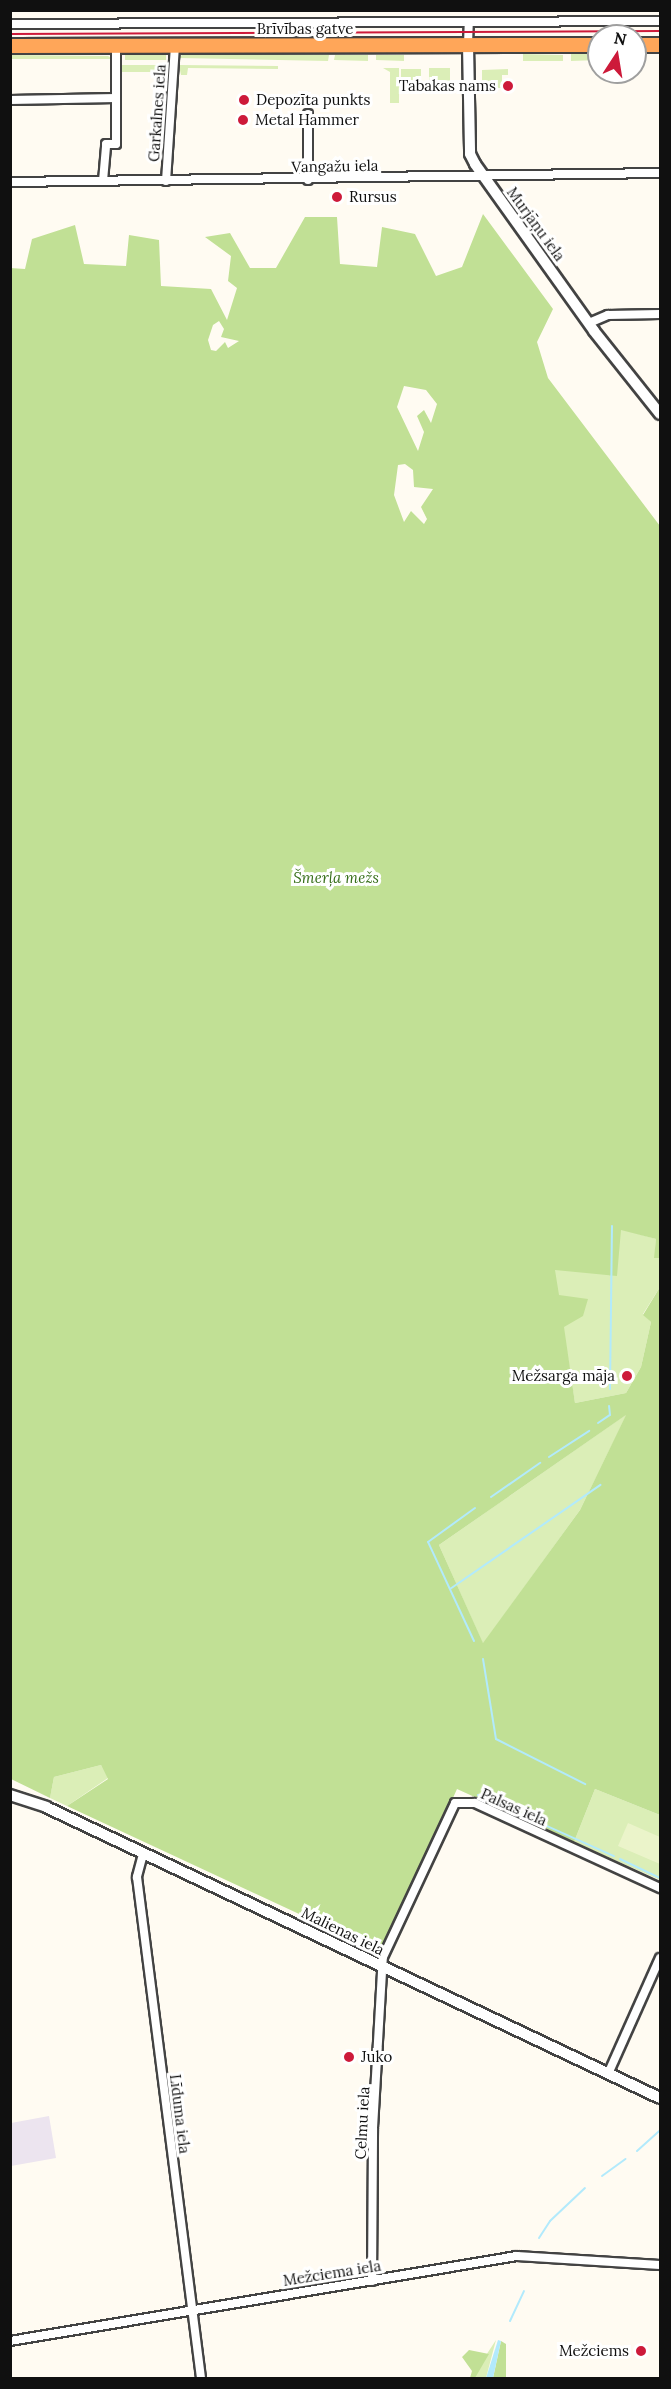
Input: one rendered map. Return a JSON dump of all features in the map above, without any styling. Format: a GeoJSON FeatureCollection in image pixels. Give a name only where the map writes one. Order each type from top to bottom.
{"type":"FeatureCollection","features":[{"type":"Feature","properties":{"kind":"highway","name":"Brīvības gatve"},"geometry":{"type":"LineString","coordinates":[[10,46],[587,45]]}},
{"type":"Feature","properties":{"kind":"street","name":"Brīvības gatve"},"geometry":{"type":"LineString","coordinates":[[10,24],[437,15],[469,22],[660,21]]}},
{"type":"Feature","properties":{"kind":"street","name":"Murjāņu iela"},"geometry":{"type":"LineString","coordinates":[[469,22],[470,153],[483,176],[589,323],[660,414]]}},
{"type":"Feature","properties":{"kind":"street"},"geometry":{"type":"LineString","coordinates":[[102,181],[106,144],[116,144],[116,45]]}},
{"type":"Feature","properties":{"kind":"street","name":"Garkalnes iela"},"geometry":{"type":"LineString","coordinates":[[166,182],[175,46]]}},
{"type":"Feature","properties":{"kind":"street"},"geometry":{"type":"LineString","coordinates":[[10,100],[116,98]]}},
{"type":"Feature","properties":{"kind":"street"},"geometry":{"type":"LineString","coordinates":[[308,114],[308,180]]}},
{"type":"Feature","properties":{"kind":"street","name":"Vangažu iela"},"geometry":{"type":"LineString","coordinates":[[10,182],[166,182],[660,173]]}},
{"type":"Feature","properties":{"kind":"street"},"geometry":{"type":"LineString","coordinates":[[589,323],[608,315],[660,314]]}},
{"type":"Feature","properties":{"kind":"street","name":"Malienas iela"},"geometry":{"type":"LineString","coordinates":[[10,1795],[46,1807],[660,2098]]}},
{"type":"Feature","properties":{"kind":"street","name":"Palsas iela"},"geometry":{"type":"LineString","coordinates":[[382,1967],[452,1806],[459,1800],[475,1803],[660,1888]]}},
{"type":"Feature","properties":{"kind":"street","name":"Līduma iela"},"geometry":{"type":"LineString","coordinates":[[143,1854],[137,1877],[201,2379]]}},
{"type":"Feature","properties":{"kind":"street"},"geometry":{"type":"LineString","coordinates":[[608,2074],[660,1958]]}},
{"type":"Feature","properties":{"kind":"street","name":"Celmu iela"},"geometry":{"type":"LineString","coordinates":[[372,2281],[374,2128],[382,1967]]}},
{"type":"Feature","properties":{"kind":"street","name":"Mežciema iela"},"geometry":{"type":"LineString","coordinates":[[10,2341],[517,2256],[660,2265]]}},
{"type":"Feature","properties":{"kind":"shaded area"},"geometry":{"type":"Polygon","coordinates":[[[49,2116],[56,2158],[11,2166],[11,2123],[49,2116]]]}},
{"type":"Feature","properties":{"kind":"green space"},"geometry":{"type":"Polygon","coordinates":[[[183,54],[329,55],[328,61],[179,58],[183,54]]]}},
{"type":"Feature","properties":{"kind":"green space"},"geometry":{"type":"Polygon","coordinates":[[[523,54],[563,55],[563,61],[523,61],[523,54]]]}},
{"type":"Feature","properties":{"kind":"green space"},"geometry":{"type":"Polygon","coordinates":[[[571,54],[587,54],[587,60],[571,61],[571,54]]]}},
{"type":"Feature","properties":{"kind":"green space"},"geometry":{"type":"Polygon","coordinates":[[[10,55],[108,56],[113,59],[11,59],[10,55]]]}},
{"type":"Feature","properties":{"kind":"green space"},"geometry":{"type":"Polygon","coordinates":[[[125,55],[166,55],[166,60],[125,60],[125,55]]]}},
{"type":"Feature","properties":{"kind":"green space"},"geometry":{"type":"Polygon","coordinates":[[[335,55],[368,55],[368,61],[334,60],[335,55]]]}},
{"type":"Feature","properties":{"kind":"green space"},"geometry":{"type":"Polygon","coordinates":[[[376,55],[404,55],[404,61],[376,60],[376,55]]]}},
{"type":"Feature","properties":{"kind":"green space"},"geometry":{"type":"Polygon","coordinates":[[[121,65],[168,65],[168,72],[121,72],[121,65]]]}},
{"type":"Feature","properties":{"kind":"green space"},"geometry":{"type":"Polygon","coordinates":[[[179,65],[278,66],[278,69],[188,68],[187,75],[181,75],[179,65]]]}},
{"type":"Feature","properties":{"kind":"green space"},"geometry":{"type":"Polygon","coordinates":[[[383,68],[399,68],[399,103],[390,103],[390,72],[383,68]]]}},
{"type":"Feature","properties":{"kind":"green space"},"geometry":{"type":"Polygon","coordinates":[[[429,68],[450,68],[450,83],[429,83],[429,68]]]}},
{"type":"Feature","properties":{"kind":"green space"},"geometry":{"type":"Polygon","coordinates":[[[401,69],[421,69],[421,82],[401,82],[401,69]]]}},
{"type":"Feature","properties":{"kind":"green space"},"geometry":{"type":"Polygon","coordinates":[[[508,69],[508,75],[502,75],[502,88],[487,88],[487,84],[482,84],[482,70],[508,69]]]}},
{"type":"Feature","properties":{"kind":"green space","name":"Šmerļa mežs"},"geometry":{"type":"Polygon","coordinates":[[[483,214],[553,309],[537,342],[548,378],[660,526],[660,1258],[654,1258],[656,1239],[621,1230],[617,1276],[555,1270],[559,1295],[588,1299],[583,1316],[564,1327],[575,1403],[626,1393],[641,1367],[651,1322],[643,1315],[660,1287],[660,1815],[595,1789],[574,1842],[457,1789],[383,1953],[67,1806],[108,1779],[101,1765],[54,1777],[50,1798],[11,1779],[10,268],[25,269],[32,239],[75,225],[84,264],[126,266],[129,235],[159,240],[161,286],[211,289],[227,320],[237,288],[228,281],[231,256],[205,237],[230,233],[250,268],[276,268],[305,217],[337,217],[340,264],[377,267],[382,227],[415,234],[436,276],[462,267],[483,214]],[[219,321],[213,325],[208,340],[211,350],[216,351],[225,342],[228,348],[239,341],[221,337],[224,329],[219,321]],[[404,386],[397,407],[418,451],[424,432],[417,416],[424,410],[431,423],[437,404],[426,390],[404,386]],[[405,464],[398,465],[394,495],[404,522],[411,511],[424,524],[427,519],[421,507],[433,489],[414,487],[413,470],[405,464]],[[626,1415],[439,1545],[483,1643],[580,1510],[626,1415]]]}},
{"type":"Feature","properties":{"kind":"green space"},"geometry":{"type":"Polygon","coordinates":[[[518,1199],[656,1239],[655,1258],[660,1258],[660,1287],[643,1314],[651,1322],[641,1367],[626,1393],[575,1403],[563,1327],[518,1199]]]}},
{"type":"Feature","properties":{"kind":"green space"},"geometry":{"type":"Polygon","coordinates":[[[627,1414],[580,1510],[483,1644],[439,1545],[627,1414]]]}},
{"type":"Feature","properties":{"kind":"green space"},"geometry":{"type":"Polygon","coordinates":[[[101,1765],[108,1778],[67,1806],[50,1798],[54,1777],[101,1765]]]}},
{"type":"Feature","properties":{"kind":"green space"},"geometry":{"type":"Polygon","coordinates":[[[595,1789],[660,1815],[660,1880],[574,1842],[595,1789]]]}},
{"type":"Feature","properties":{"kind":"green space"},"geometry":{"type":"Polygon","coordinates":[[[628,1823],[660,1837],[660,1864],[618,1846],[628,1823]]]}},
{"type":"Feature","properties":{"kind":"green space"},"geometry":{"type":"Polygon","coordinates":[[[496,2340],[486,2378],[475,2378],[477,2369],[496,2340]]]}},
{"type":"Feature","properties":{"kind":"green space"},"geometry":{"type":"Polygon","coordinates":[[[501,2341],[506,2344],[506,2378],[493,2378],[501,2341]]]}},
{"type":"Feature","properties":{"kind":"green space"},"geometry":{"type":"Polygon","coordinates":[[[469,2350],[489,2354],[475,2378],[470,2378],[472,2371],[462,2357],[469,2350]]]}},
{"type":"Feature","properties":{"kind":"water"},"geometry":{"type":"Polygon","coordinates":[[[498,2340],[501,2341],[493,2378],[486,2378],[498,2340]]]}},
{"type":"Feature","properties":{"kind":"waterway"},"geometry":{"type":"LineString","coordinates":[[610,1389],[612,1226]]}},
{"type":"Feature","properties":{"kind":"waterway"},"geometry":{"type":"LineString","coordinates":[[598,1423],[610,1415],[609,1406]]}},
{"type":"Feature","properties":{"kind":"waterway"},"geometry":{"type":"LineString","coordinates":[[549,1457],[589,1431]]}},
{"type":"Feature","properties":{"kind":"waterway"},"geometry":{"type":"LineString","coordinates":[[491,1497],[540,1463]]}},
{"type":"Feature","properties":{"kind":"waterway"},"geometry":{"type":"LineString","coordinates":[[450,1589],[600,1485]]}},
{"type":"Feature","properties":{"kind":"waterway"},"geometry":{"type":"LineString","coordinates":[[474,1641],[428,1542],[475,1508]]}},
{"type":"Feature","properties":{"kind":"waterway"},"geometry":{"type":"LineString","coordinates":[[483,1659],[496,1739],[585,1784]]}},
{"type":"Feature","properties":{"kind":"waterway"},"geometry":{"type":"LineString","coordinates":[[478,1795],[614,1856]]}},
{"type":"Feature","properties":{"kind":"waterway"},"geometry":{"type":"LineString","coordinates":[[620,1859],[660,1878]]}},
{"type":"Feature","properties":{"kind":"waterway"},"geometry":{"type":"LineString","coordinates":[[637,2151],[660,2130]]}},
{"type":"Feature","properties":{"kind":"waterway"},"geometry":{"type":"LineString","coordinates":[[602,2176],[625,2159]]}},
{"type":"Feature","properties":{"kind":"waterway"},"geometry":{"type":"LineString","coordinates":[[539,2238],[550,2221],[585,2188]]}},
{"type":"Feature","properties":{"kind":"waterway"},"geometry":{"type":"LineString","coordinates":[[510,2321],[524,2291]]}},
{"type":"Feature","properties":{"kind":"tram line"},"geometry":{"type":"LineString","coordinates":[[10,34],[660,31]]}},
{"type":"Feature","properties":{"kind":"place","name":"Tabakas nams"},"geometry":{"type":"Point","coordinates":[508,86]}},
{"type":"Feature","properties":{"kind":"place","name":"Depozīta punkts"},"geometry":{"type":"Point","coordinates":[244,100]}},
{"type":"Feature","properties":{"kind":"place","name":"Metal Hammer"},"geometry":{"type":"Point","coordinates":[243,120]}},
{"type":"Feature","properties":{"kind":"place","name":"Rursus"},"geometry":{"type":"Point","coordinates":[337,197]}},
{"type":"Feature","properties":{"kind":"place","name":"Mežsarga māja"},"geometry":{"type":"Point","coordinates":[627,1376]}},
{"type":"Feature","properties":{"kind":"place","name":"Juko"},"geometry":{"type":"Point","coordinates":[349,2057]}},
{"type":"Feature","properties":{"kind":"place","name":"Mežciems"},"geometry":{"type":"Point","coordinates":[641,2351]}}]}
